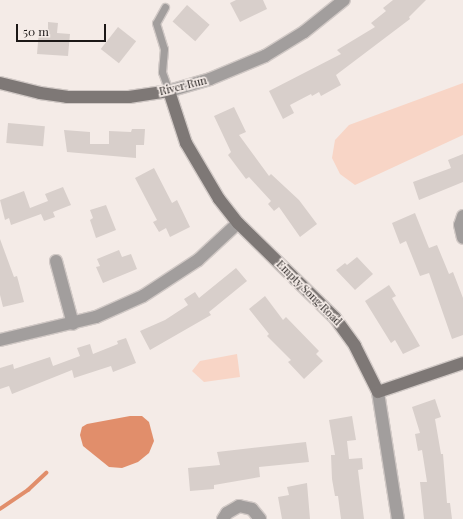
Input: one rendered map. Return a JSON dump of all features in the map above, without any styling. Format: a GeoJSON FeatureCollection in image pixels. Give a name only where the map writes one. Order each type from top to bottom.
{"type":"FeatureCollection","features":[{"type":"Feature","properties":{"kind":"street","name":"River Run"},"geometry":{"type":"LineString","coordinates":[[0,83],[40,93],[67,97],[129,97],[169,91],[210,80],[265,56],[304,32],[344,0]]}},
{"type":"Feature","properties":{"kind":"street","name":"Empty Song Road"},"geometry":{"type":"LineString","coordinates":[[169,91],[186,143],[195,163],[238,223],[335,318],[364,361],[378,392],[398,519]]}},
{"type":"Feature","properties":{"kind":"street"},"geometry":{"type":"LineString","coordinates":[[463,216],[460,225],[463,238]]}},
{"type":"Feature","properties":{"kind":"street"},"geometry":{"type":"LineString","coordinates":[[0,340],[73,324],[119,307],[161,285],[198,260],[238,223]]}},
{"type":"Feature","properties":{"kind":"street"},"geometry":{"type":"LineString","coordinates":[[56,261],[73,324]]}},
{"type":"Feature","properties":{"kind":"street"},"geometry":{"type":"LineString","coordinates":[[378,392],[463,362]]}},
{"type":"Feature","properties":{"kind":"street"},"geometry":{"type":"LineString","coordinates":[[223,519],[232,508],[239,506],[252,509],[260,519]]}},
{"type":"Feature","properties":{"kind":"lane"},"geometry":{"type":"LineString","coordinates":[[165,7],[156,23],[164,48],[162,72],[169,91]]}},
{"type":"Feature","properties":{"kind":"shaded area"},"geometry":{"type":"Polygon","coordinates":[[[463,83],[463,135],[355,185],[340,174],[332,158],[335,140],[349,125],[463,83]]]}},
{"type":"Feature","properties":{"kind":"shaded area"},"geometry":{"type":"Polygon","coordinates":[[[237,354],[240,377],[204,382],[192,371],[200,361],[237,354]]]}},
{"type":"Feature","properties":{"kind":"shaded area"},"geometry":{"type":"Polygon","coordinates":[[[130,416],[142,416],[149,422],[154,441],[149,453],[138,462],[122,468],[109,467],[83,446],[80,435],[82,427],[87,424],[130,416]]]}},
{"type":"Feature","properties":{"kind":"building"},"geometry":{"type":"Polygon","coordinates":[[[236,0],[263,0],[267,9],[240,22],[230,3],[236,0]]]}},
{"type":"Feature","properties":{"kind":"building"},"geometry":{"type":"Polygon","coordinates":[[[393,0],[426,0],[409,17],[410,19],[336,75],[341,85],[321,96],[319,92],[312,96],[311,94],[290,105],[294,113],[283,119],[269,91],[341,54],[337,50],[375,27],[371,23],[386,11],[383,8],[393,0]]]}},
{"type":"Feature","properties":{"kind":"building"},"geometry":{"type":"Polygon","coordinates":[[[187,5],[210,25],[195,41],[173,22],[187,5]]]}},
{"type":"Feature","properties":{"kind":"building"},"geometry":{"type":"Polygon","coordinates":[[[48,22],[58,23],[57,33],[70,34],[68,56],[37,54],[39,30],[48,31],[48,22]]]}},
{"type":"Feature","properties":{"kind":"building"},"geometry":{"type":"Polygon","coordinates":[[[118,27],[136,41],[119,63],[101,49],[118,27]]]}},
{"type":"Feature","properties":{"kind":"building"},"geometry":{"type":"Polygon","coordinates":[[[234,107],[246,132],[239,135],[269,176],[271,174],[299,200],[317,224],[300,237],[279,207],[274,211],[268,204],[271,201],[249,177],[246,179],[228,155],[231,152],[214,116],[234,107]]]}},
{"type":"Feature","properties":{"kind":"building"},"geometry":{"type":"Polygon","coordinates":[[[8,123],[45,126],[43,146],[6,143],[8,123]]]}},
{"type":"Feature","properties":{"kind":"building"},"geometry":{"type":"Polygon","coordinates":[[[132,129],[145,129],[144,145],[136,145],[136,158],[67,152],[64,130],[90,132],[90,144],[109,144],[109,131],[131,132],[132,129]]]}},
{"type":"Feature","properties":{"kind":"building"},"geometry":{"type":"Polygon","coordinates":[[[463,154],[463,182],[419,200],[413,182],[451,168],[448,160],[463,154]]]}},
{"type":"Feature","properties":{"kind":"building"},"geometry":{"type":"Polygon","coordinates":[[[154,168],[172,203],[177,200],[190,227],[170,237],[166,228],[159,232],[153,222],[157,220],[135,178],[154,168]]]}},
{"type":"Feature","properties":{"kind":"building"},"geometry":{"type":"Polygon","coordinates":[[[63,187],[71,205],[53,212],[55,217],[44,221],[41,214],[11,225],[9,218],[5,220],[0,200],[24,191],[30,208],[48,201],[45,194],[63,187]]]}},
{"type":"Feature","properties":{"kind":"building"},"geometry":{"type":"Polygon","coordinates":[[[106,205],[116,230],[96,238],[90,220],[93,218],[90,210],[106,205]]]}},
{"type":"Feature","properties":{"kind":"building"},"geometry":{"type":"Polygon","coordinates":[[[415,213],[429,248],[437,245],[449,274],[453,272],[463,298],[463,335],[452,339],[429,273],[420,276],[406,241],[400,244],[392,223],[415,213]]]}},
{"type":"Feature","properties":{"kind":"building"},"geometry":{"type":"Polygon","coordinates":[[[0,239],[14,277],[17,276],[24,302],[3,307],[0,295],[0,239]]]}},
{"type":"Feature","properties":{"kind":"building"},"geometry":{"type":"Polygon","coordinates":[[[119,250],[122,257],[131,254],[137,269],[103,283],[96,267],[100,266],[97,259],[119,250]]]}},
{"type":"Feature","properties":{"kind":"building"},"geometry":{"type":"Polygon","coordinates":[[[357,257],[373,274],[355,290],[336,270],[345,263],[347,265],[357,257]]]}},
{"type":"Feature","properties":{"kind":"building"},"geometry":{"type":"Polygon","coordinates":[[[236,268],[247,281],[209,312],[211,315],[150,350],[140,331],[165,320],[188,305],[184,299],[195,292],[199,298],[236,268]]]}},
{"type":"Feature","properties":{"kind":"building"},"geometry":{"type":"Polygon","coordinates":[[[389,285],[396,296],[392,298],[420,346],[403,354],[395,340],[391,343],[365,301],[389,285]]]}},
{"type":"Feature","properties":{"kind":"building"},"geometry":{"type":"Polygon","coordinates":[[[265,296],[283,320],[286,317],[319,351],[316,354],[323,361],[304,379],[288,362],[291,360],[267,336],[269,334],[249,309],[265,296]]]}},
{"type":"Feature","properties":{"kind":"building"},"geometry":{"type":"Polygon","coordinates":[[[126,338],[136,363],[113,372],[111,366],[74,378],[72,370],[12,394],[9,386],[0,389],[0,368],[13,364],[14,369],[50,357],[53,366],[80,356],[77,348],[90,344],[93,354],[118,344],[117,341],[126,338]]]}},
{"type":"Feature","properties":{"kind":"building"},"geometry":{"type":"Polygon","coordinates":[[[435,399],[441,417],[435,419],[441,454],[443,454],[447,503],[450,503],[452,519],[424,519],[420,482],[427,482],[422,450],[418,451],[415,434],[420,433],[412,407],[435,399]]]}},
{"type":"Feature","properties":{"kind":"building"},"geometry":{"type":"Polygon","coordinates":[[[352,416],[356,440],[347,441],[349,459],[362,458],[363,469],[358,470],[364,519],[341,519],[338,496],[335,496],[332,479],[331,455],[335,455],[329,420],[352,416]]]}},
{"type":"Feature","properties":{"kind":"building"},"geometry":{"type":"Polygon","coordinates":[[[306,442],[309,462],[259,467],[260,477],[214,485],[214,489],[190,491],[188,468],[220,465],[217,452],[306,442]]]}},
{"type":"Feature","properties":{"kind":"building"},"geometry":{"type":"Polygon","coordinates":[[[307,483],[310,519],[282,519],[278,497],[289,495],[287,487],[307,483]]]}},
{"type":"Feature","properties":{"kind":"waterway"},"geometry":{"type":"LineString","coordinates":[[0,509],[28,490],[46,473]]}}]}
